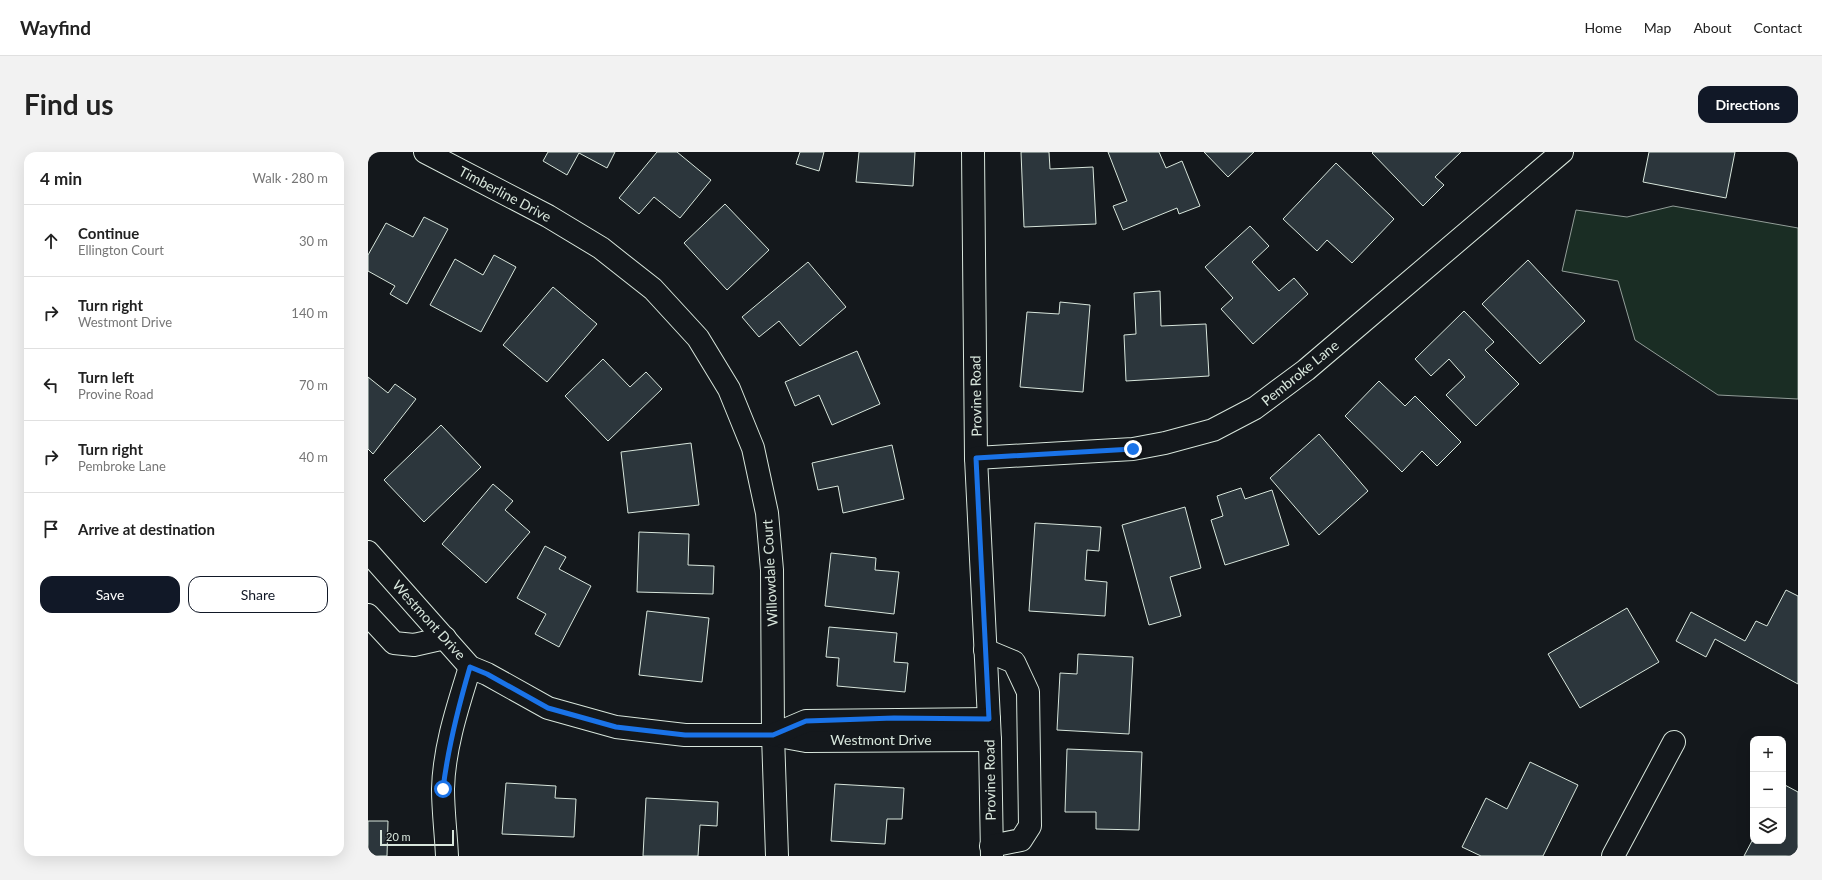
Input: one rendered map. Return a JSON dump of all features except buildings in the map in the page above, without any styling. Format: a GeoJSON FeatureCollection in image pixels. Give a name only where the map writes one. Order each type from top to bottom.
{"type":"FeatureCollection","features":[{"type":"Feature","properties":{"kind":"street","name":"Timberline Drive"},"geometry":{"type":"LineString","coordinates":[[425,152],[563,225]]}},
{"type":"Feature","properties":{"kind":"street","name":"Provine Road"},"geometry":{"type":"LineString","coordinates":[[972,152],[976,458],[989,729],[992,851]]}},
{"type":"Feature","properties":{"kind":"street","name":"Pembroke Lane"},"geometry":{"type":"LineString","coordinates":[[976,458],[1133,449],[1165,443],[1213,430],[1255,408],[1306,370],[1562,152]]}},
{"type":"Feature","properties":{"kind":"street","name":"Willowdale Court"},"geometry":{"type":"LineString","coordinates":[[563,225],[601,248],[653,289],[698,338],[729,389],[754,448],[767,513],[772,570],[773,735],[777,856]]}},
{"type":"Feature","properties":{"kind":"street","name":"Westmont Drive"},"geometry":{"type":"LineString","coordinates":[[368,553],[470,667],[487,674],[548,708],[616,727],[685,735],[773,735],[806,741],[989,729]]}},
{"type":"Feature","properties":{"kind":"street"},"geometry":{"type":"LineString","coordinates":[[368,615],[394,643],[414,645],[445,638]]}},
{"type":"Feature","properties":{"kind":"street"},"geometry":{"type":"LineString","coordinates":[[985,650],[1014,662],[1028,692],[1030,826],[1020,840],[992,851]]}},
{"type":"Feature","properties":{"kind":"street"},"geometry":{"type":"LineString","coordinates":[[447,856],[443,789],[447,755],[456,714],[470,667]]}},
{"type":"Feature","properties":{"kind":"street"},"geometry":{"type":"LineString","coordinates":[[1613,856],[1674,742]]}},
{"type":"Feature","properties":{"kind":"green space"},"geometry":{"type":"Polygon","coordinates":[[[1673,206],[1798,228],[1798,399],[1718,395],[1635,340],[1618,281],[1562,271],[1576,210],[1627,217],[1673,206]]]}},
{"type":"Feature","properties":{"kind":"route"},"geometry":{"type":"LineString","coordinates":[[443,789],[447,755],[456,714],[470,667],[487,674],[548,708],[616,727],[685,735],[773,735],[806,721],[894,718],[989,719],[976,458],[1133,449]]}}]}
